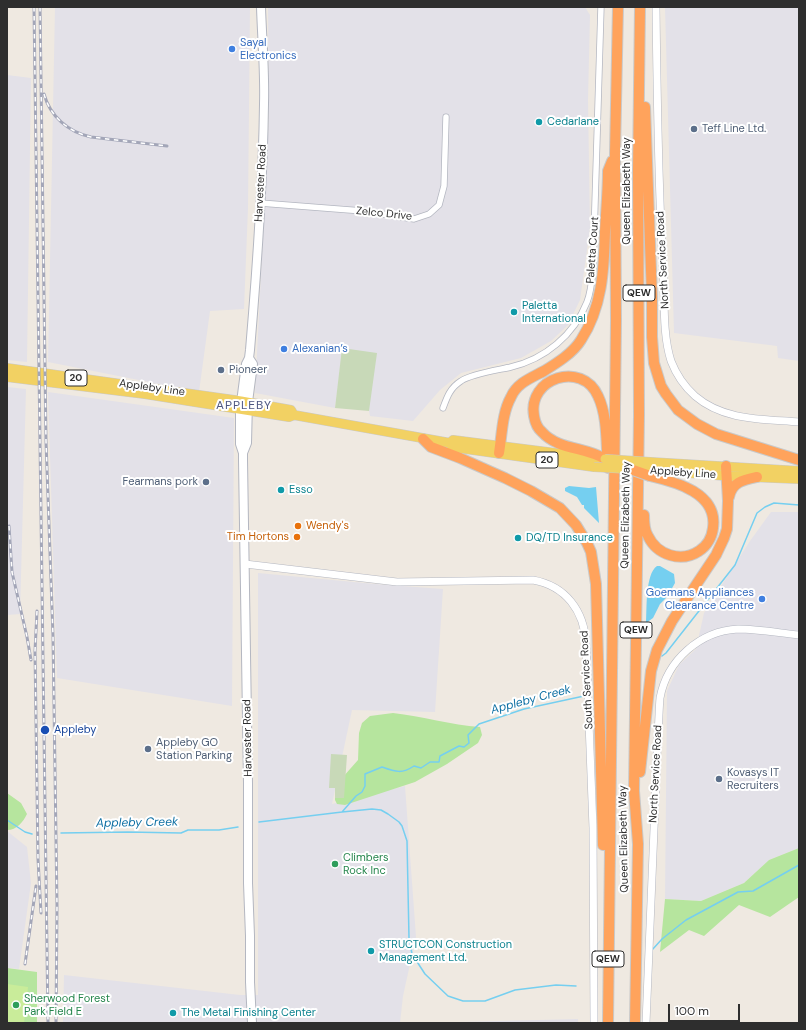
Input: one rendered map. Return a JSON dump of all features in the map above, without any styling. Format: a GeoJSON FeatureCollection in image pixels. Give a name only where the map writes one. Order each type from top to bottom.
{"type":"FeatureCollection","features":[{"type":"Feature","properties":{"kind":"highway","name":"Queen Elizabeth Way"},"geometry":{"type":"LineString","coordinates":[[608,1023],[616,321],[615,153],[618,7]]}},
{"type":"Feature","properties":{"kind":"highway","name":"Queen Elizabeth Way"},"geometry":{"type":"LineString","coordinates":[[634,1023],[638,844],[634,791],[639,415],[638,170],[640,7]]}},
{"type":"Feature","properties":{"kind":"highway"},"geometry":{"type":"LineString","coordinates":[[640,34],[648,166],[652,337],[654,363],[657,374],[662,386],[672,402],[685,416],[697,424],[716,434],[799,460]]}},
{"type":"Feature","properties":{"kind":"highway"},"geometry":{"type":"LineString","coordinates":[[500,450],[508,405],[514,393],[527,380],[560,361],[574,349],[588,329],[594,315],[598,303],[604,258],[608,171],[615,153]]}},
{"type":"Feature","properties":{"kind":"highway"},"geometry":{"type":"LineString","coordinates":[[606,459],[594,460],[549,439],[538,428],[534,411],[535,399],[539,391],[551,380],[567,376],[581,378],[594,388],[598,396],[604,413],[606,428],[609,504],[613,526]]}},
{"type":"Feature","properties":{"kind":"highway"},"geometry":{"type":"LineString","coordinates":[[633,470],[650,469],[670,481],[689,488],[708,503],[713,517],[712,532],[707,544],[698,552],[681,557],[669,556],[660,551],[648,538],[644,525],[639,415]]}},
{"type":"Feature","properties":{"kind":"highway"},"geometry":{"type":"LineString","coordinates":[[423,439],[432,447],[490,471],[551,502],[568,516],[583,534],[591,552],[596,584],[604,881],[609,895]]}},
{"type":"Feature","properties":{"kind":"highway"},"geometry":{"type":"LineString","coordinates":[[638,844],[639,792],[651,672],[657,650],[668,627],[721,546],[726,529],[728,501],[727,471]]}},
{"type":"Feature","properties":{"kind":"highway"},"geometry":{"type":"LineString","coordinates":[[728,501],[730,492],[737,483],[746,479],[757,477]]}},
{"type":"Feature","properties":{"kind":"main road","name":"Harvester Road"},"geometry":{"type":"LineString","coordinates":[[252,1023],[248,846],[243,453],[240,444],[244,406],[253,364],[250,358],[257,259],[264,103],[261,7]]}},
{"type":"Feature","properties":{"kind":"main road","name":"Appleby Line"},"geometry":{"type":"LineString","coordinates":[[7,368],[244,406],[257,412],[289,418],[294,415],[423,439],[450,443],[453,440],[500,450],[594,460],[633,470]]}},
{"type":"Feature","properties":{"kind":"main road","name":"Appleby Line"},"geometry":{"type":"LineString","coordinates":[[7,377],[244,406],[291,410],[294,415]]}},
{"type":"Feature","properties":{"kind":"main road","name":"Harvester Road"},"geometry":{"type":"LineString","coordinates":[[243,453],[247,443],[247,425],[244,406]]}},
{"type":"Feature","properties":{"kind":"main road"},"geometry":{"type":"LineString","coordinates":[[247,425],[257,412]]}},
{"type":"Feature","properties":{"kind":"main road","name":"Appleby Line"},"geometry":{"type":"LineString","coordinates":[[606,459],[650,469],[799,471]]}},
{"type":"Feature","properties":{"kind":"main road","name":"Appleby Line"},"geometry":{"type":"LineString","coordinates":[[727,471],[757,477],[799,479]]}},
{"type":"Feature","properties":{"kind":"street","name":"Paletta Court"},"geometry":{"type":"LineString","coordinates":[[443,408],[449,393],[462,380],[525,364],[554,347],[566,336],[576,323],[587,302],[593,269],[601,7]]}},
{"type":"Feature","properties":{"kind":"street","name":"North Service Road"},"geometry":{"type":"LineString","coordinates":[[656,7],[661,228],[666,328],[672,361],[679,378],[690,390],[705,403],[718,410],[730,415],[743,417],[799,422]]}},
{"type":"Feature","properties":{"kind":"street","name":"Zelco Drive"},"geometry":{"type":"LineString","coordinates":[[260,203],[363,212],[414,219],[429,214],[439,205],[444,186],[446,117]]}},
{"type":"Feature","properties":{"kind":"street","name":"South Service Road"},"geometry":{"type":"LineString","coordinates":[[245,564],[396,582],[533,580],[544,582],[554,587],[563,593],[574,605],[582,620],[586,643],[593,828],[594,1023]]}},
{"type":"Feature","properties":{"kind":"street","name":"North Service Road"},"geometry":{"type":"LineString","coordinates":[[646,1023],[658,732],[660,698],[663,687],[679,657],[687,649],[718,632],[738,629],[799,635]]}},
{"type":"Feature","properties":{"kind":"shaded area"},"geometry":{"type":"Polygon","coordinates":[[[55,7],[250,7],[248,208],[244,309],[210,311],[199,392],[48,362],[55,7]]]}},
{"type":"Feature","properties":{"kind":"shaded area"},"geometry":{"type":"Polygon","coordinates":[[[268,7],[585,7],[590,15],[588,100],[590,228],[580,300],[568,325],[551,341],[521,358],[461,373],[440,390],[413,421],[370,416],[343,348],[335,408],[255,393],[269,116],[268,7]]]}},
{"type":"Feature","properties":{"kind":"shaded area"},"geometry":{"type":"Polygon","coordinates":[[[665,7],[799,7],[799,361],[778,358],[777,346],[674,333],[665,7]]]}},
{"type":"Feature","properties":{"kind":"shaded area"},"geometry":{"type":"Polygon","coordinates":[[[7,75],[31,78],[27,362],[7,360],[7,75]]]}},
{"type":"Feature","properties":{"kind":"shaded area"},"geometry":{"type":"Polygon","coordinates":[[[7,387],[26,389],[20,614],[7,615],[7,387]]]}},
{"type":"Feature","properties":{"kind":"shaded area"},"geometry":{"type":"Polygon","coordinates":[[[48,392],[234,418],[232,706],[57,678],[48,392]]]}},
{"type":"Feature","properties":{"kind":"shaded area"},"geometry":{"type":"Polygon","coordinates":[[[771,512],[799,512],[799,848],[769,860],[744,883],[701,901],[665,899],[667,691],[679,665],[696,649],[704,613],[750,541],[771,512]]]}},
{"type":"Feature","properties":{"kind":"shaded area"},"geometry":{"type":"Polygon","coordinates":[[[258,573],[443,589],[435,712],[352,710],[332,804],[405,786],[416,937],[403,996],[400,1023],[63,1023],[64,975],[240,995],[258,995],[258,573]]]}},
{"type":"Feature","properties":{"kind":"shaded area"},"geometry":{"type":"Polygon","coordinates":[[[7,831],[27,847],[31,883],[19,969],[7,968],[7,831]]]}},
{"type":"Feature","properties":{"kind":"shaded area"},"geometry":{"type":"Polygon","coordinates":[[[578,1019],[578,1023],[421,1023],[578,1019]]]}},
{"type":"Feature","properties":{"kind":"green space"},"geometry":{"type":"Polygon","coordinates":[[[342,348],[377,353],[369,411],[335,408],[342,348]]]}},
{"type":"Feature","properties":{"kind":"green space"},"geometry":{"type":"Polygon","coordinates":[[[393,713],[480,727],[482,735],[478,743],[447,764],[415,782],[345,805],[337,804],[335,800],[335,786],[358,760],[359,733],[362,723],[370,716],[393,713]]]}},
{"type":"Feature","properties":{"kind":"green space"},"geometry":{"type":"Polygon","coordinates":[[[331,754],[347,755],[344,798],[335,798],[335,788],[329,788],[331,754]]]}},
{"type":"Feature","properties":{"kind":"green space"},"geometry":{"type":"Polygon","coordinates":[[[7,793],[21,803],[27,814],[19,825],[11,830],[7,830],[7,793]]]}},
{"type":"Feature","properties":{"kind":"green space"},"geometry":{"type":"Polygon","coordinates":[[[799,848],[799,897],[770,917],[739,905],[704,936],[689,930],[660,952],[665,899],[701,901],[744,883],[769,860],[799,848]]]}},
{"type":"Feature","properties":{"kind":"green space"},"geometry":{"type":"Polygon","coordinates":[[[7,968],[37,972],[37,1023],[7,1023],[7,968]]]}},
{"type":"Feature","properties":{"kind":"green space","name":"Sherwood Forest Park Field E"},"geometry":{"type":"Polygon","coordinates":[[[7,984],[28,987],[24,1023],[7,1023],[7,984]]]}},
{"type":"Feature","properties":{"kind":"water"},"geometry":{"type":"Polygon","coordinates":[[[569,486],[589,488],[596,487],[599,523],[584,508],[584,505],[582,505],[577,497],[565,491],[565,488],[569,486]]]}},
{"type":"Feature","properties":{"kind":"water"},"geometry":{"type":"Polygon","coordinates":[[[657,566],[660,566],[674,574],[675,583],[667,597],[660,604],[653,618],[646,623],[650,576],[657,566]]]}},
{"type":"Feature","properties":{"kind":"waterway","name":"Appleby Creek"},"geometry":{"type":"LineString","coordinates":[[662,656],[666,653],[735,565],[757,513],[774,503],[799,505]]}},
{"type":"Feature","properties":{"kind":"waterway","name":"Appleby Creek"},"geometry":{"type":"LineString","coordinates":[[259,822],[342,812],[356,796],[362,792],[365,786],[365,774],[382,767],[395,771],[402,771],[410,769],[414,766],[421,768],[430,762],[439,762],[440,756],[459,746],[464,747],[469,743],[468,735],[479,724],[524,709],[584,696]]}},
{"type":"Feature","properties":{"kind":"waterway","name":"Appleby Creek"},"geometry":{"type":"LineString","coordinates":[[342,812],[372,809],[381,810],[399,822],[402,826],[407,841],[409,938],[412,954],[425,974],[448,996],[463,1001],[485,1001],[515,990],[556,985],[576,986]]}},
{"type":"Feature","properties":{"kind":"waterway","name":"Appleby Creek"},"geometry":{"type":"LineString","coordinates":[[7,820],[25,832],[32,834]]}},
{"type":"Feature","properties":{"kind":"waterway","name":"Appleby Creek"},"geometry":{"type":"LineString","coordinates":[[61,833],[181,833],[188,830],[219,830],[238,827]]}},
{"type":"Feature","properties":{"kind":"waterway","name":"Appleby Creek"},"geometry":{"type":"LineString","coordinates":[[652,950],[662,939],[686,920],[738,892],[753,891],[799,865]]}},
{"type":"Feature","properties":{"kind":"railway"},"geometry":{"type":"LineString","coordinates":[[34,7],[48,1023]]}},
{"type":"Feature","properties":{"kind":"railway"},"geometry":{"type":"LineString","coordinates":[[40,7],[46,441],[53,636],[57,906],[56,1023]]}},
{"type":"Feature","properties":{"kind":"railway"},"geometry":{"type":"LineString","coordinates":[[44,94],[55,116],[68,127],[83,135],[167,146]]}},
{"type":"Feature","properties":{"kind":"railway"},"geometry":{"type":"LineString","coordinates":[[9,526],[12,572],[31,660]]}},
{"type":"Feature","properties":{"kind":"railway"},"geometry":{"type":"LineString","coordinates":[[37,611],[35,651],[38,859],[41,913]]}},
{"type":"Feature","properties":{"kind":"railway"},"geometry":{"type":"LineString","coordinates":[[25,964],[36,886]]}},
{"type":"Feature","properties":{"kind":"place","name":"Sayal Electronics"},"geometry":{"type":"Point","coordinates":[232,49]}},
{"type":"Feature","properties":{"kind":"place","name":"Cedarlane"},"geometry":{"type":"Point","coordinates":[539,122]}},
{"type":"Feature","properties":{"kind":"place","name":"Teff Line Ltd."},"geometry":{"type":"Point","coordinates":[694,129]}},
{"type":"Feature","properties":{"kind":"place","name":"Paletta International"},"geometry":{"type":"Point","coordinates":[514,312]}},
{"type":"Feature","properties":{"kind":"place","name":"Alexanian’s"},"geometry":{"type":"Point","coordinates":[284,349]}},
{"type":"Feature","properties":{"kind":"place","name":"Pioneer"},"geometry":{"type":"Point","coordinates":[221,370]}},
{"type":"Feature","properties":{"kind":"place","name":"Fearmans pork"},"geometry":{"type":"Point","coordinates":[206,482]}},
{"type":"Feature","properties":{"kind":"place","name":"Esso"},"geometry":{"type":"Point","coordinates":[281,490]}},
{"type":"Feature","properties":{"kind":"place","name":"Wendy's"},"geometry":{"type":"Point","coordinates":[298,526]}},
{"type":"Feature","properties":{"kind":"place","name":"Tim Hortons"},"geometry":{"type":"Point","coordinates":[297,537]}},
{"type":"Feature","properties":{"kind":"place","name":"DQ/TD Insurance"},"geometry":{"type":"Point","coordinates":[518,538]}},
{"type":"Feature","properties":{"kind":"place","name":"Goemans Appliances Clearance Centre"},"geometry":{"type":"Point","coordinates":[762,599]}},
{"type":"Feature","properties":{"kind":"place","name":"Appleby"},"geometry":{"type":"Point","coordinates":[45,730]}},
{"type":"Feature","properties":{"kind":"place","name":"Appleby GO Station Parking"},"geometry":{"type":"Point","coordinates":[148,749]}},
{"type":"Feature","properties":{"kind":"place","name":"Kovasys IT Recruiters"},"geometry":{"type":"Point","coordinates":[719,779]}},
{"type":"Feature","properties":{"kind":"place","name":"Climbers Rock Inc"},"geometry":{"type":"Point","coordinates":[335,864]}},
{"type":"Feature","properties":{"kind":"place","name":"STRUCTCON Construction Management Ltd."},"geometry":{"type":"Point","coordinates":[371,951]}},
{"type":"Feature","properties":{"kind":"place","name":"Sherwood Forest Park Field E"},"geometry":{"type":"Point","coordinates":[16,1005]}},
{"type":"Feature","properties":{"kind":"place","name":"The Metal Finishing Center"},"geometry":{"type":"Point","coordinates":[173,1013]}},
{"type":"Feature","properties":{"kind":"district","name":"APPLEBY"},"geometry":{"type":"Point","coordinates":[244,406]}}]}
